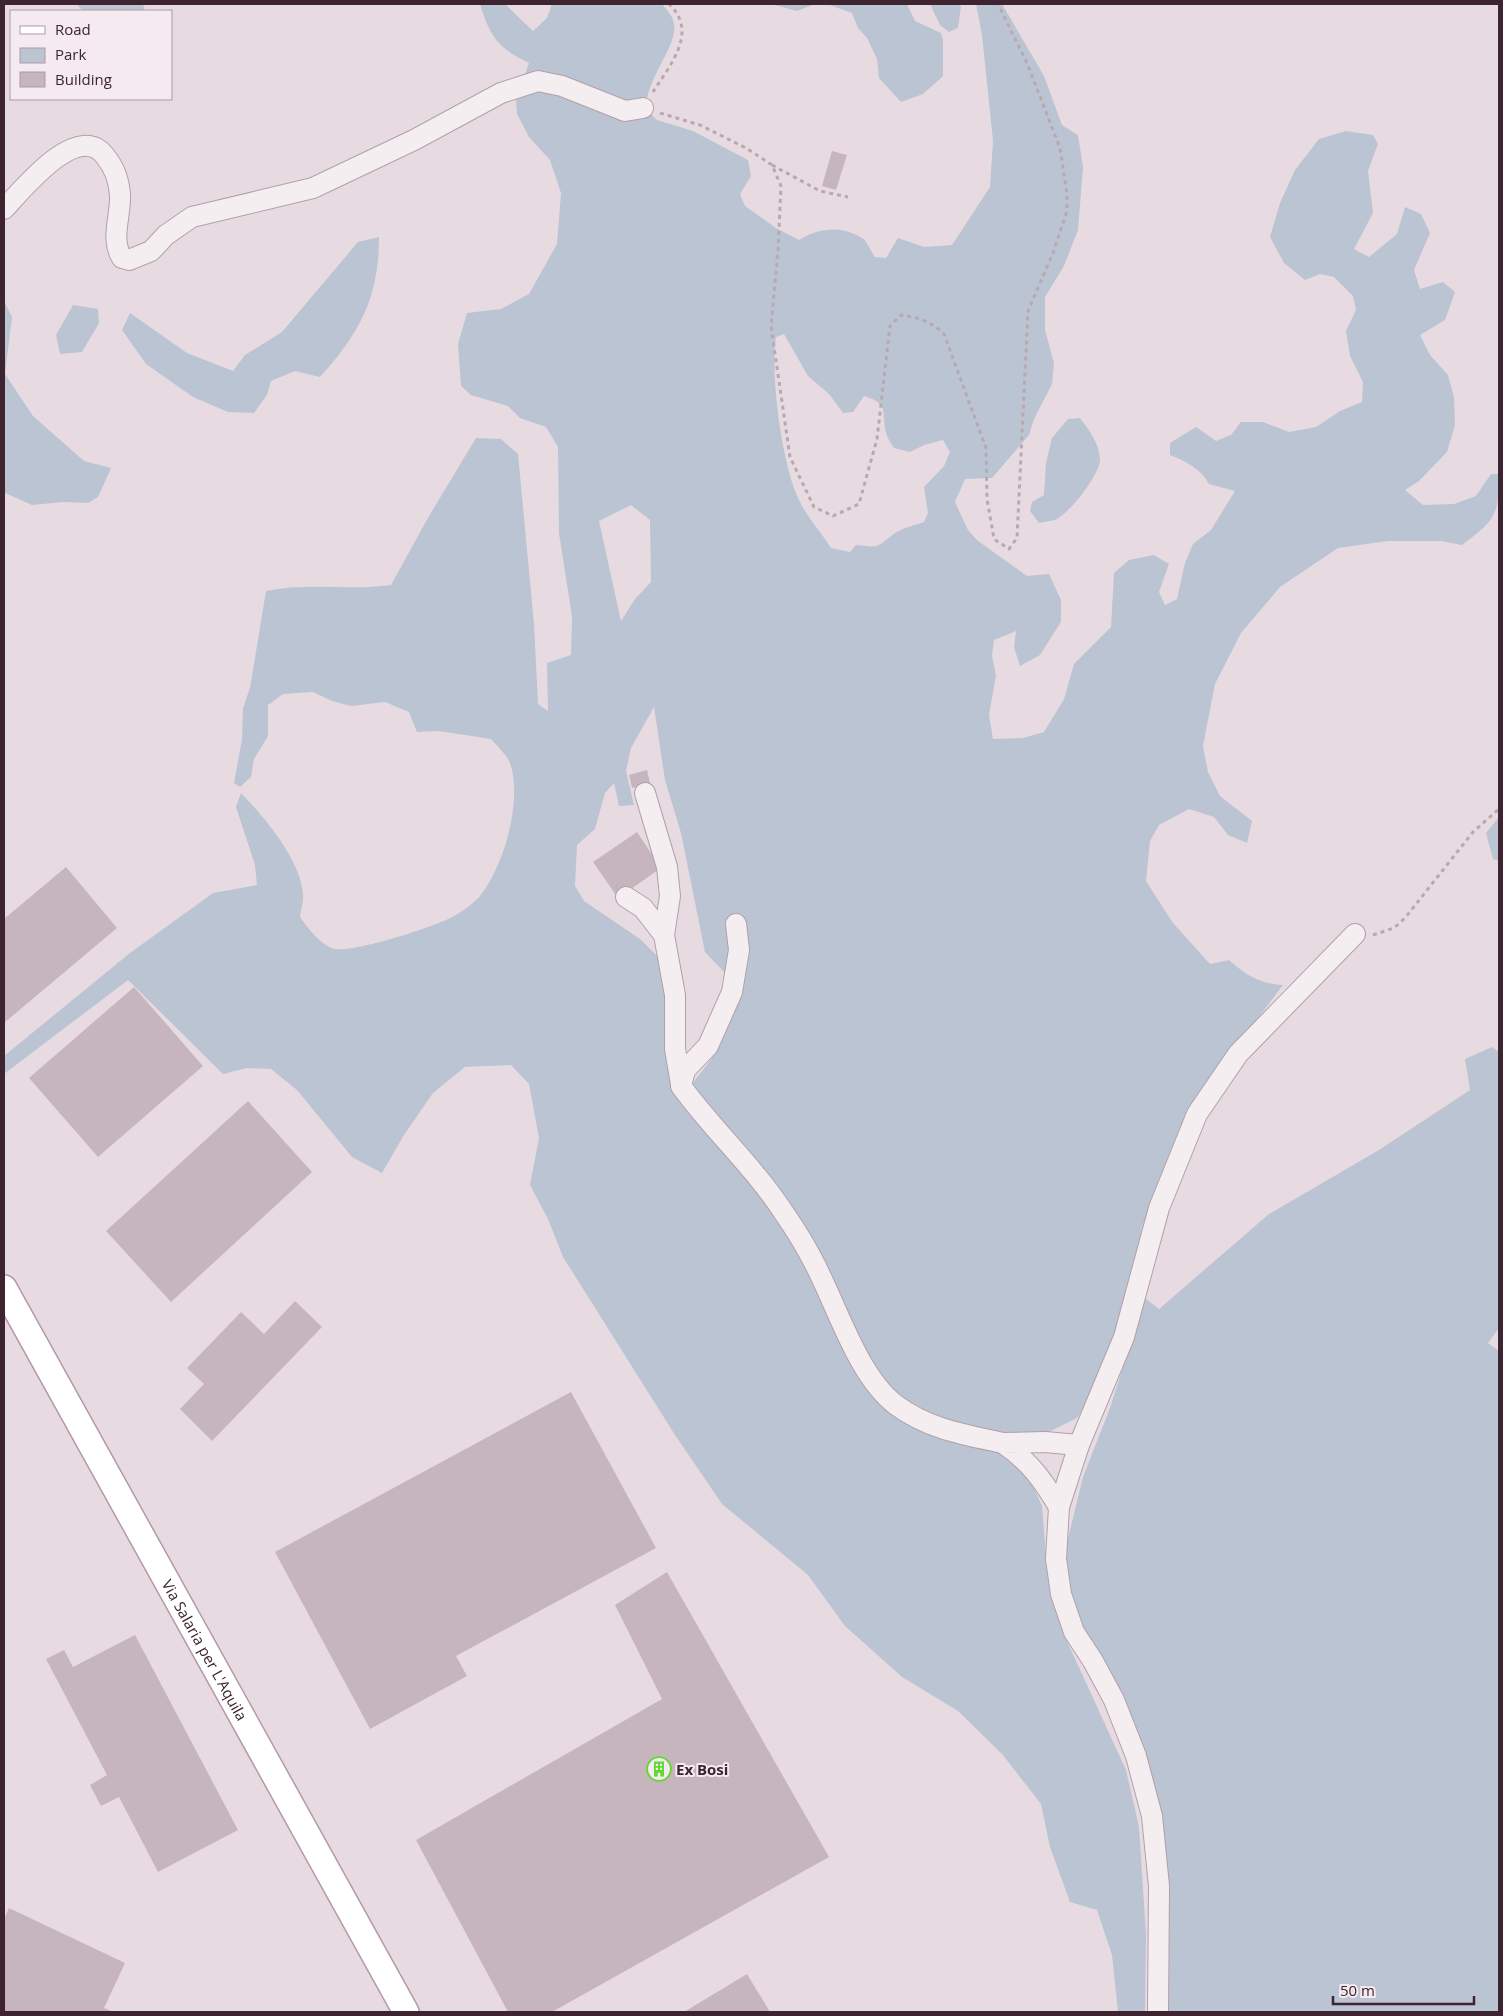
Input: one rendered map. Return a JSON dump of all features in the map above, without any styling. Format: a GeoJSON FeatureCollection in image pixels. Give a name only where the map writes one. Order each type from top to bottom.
{"type":"FeatureCollection","features":[{"type":"Feature","properties":{"kind":"main road","name":"Via Salaria per L'Aquila"},"geometry":{"type":"LineString","coordinates":[[4,1288],[406,2012]]}},
{"type":"Feature","properties":{"kind":"street"},"geometry":{"type":"LineString","coordinates":[[4,210],[56,158],[83,144],[93,145],[103,152],[112,165],[118,180],[120,196],[116,238],[117,249],[122,258],[129,260],[151,251],[166,234],[192,217],[313,188],[414,140],[501,93],[538,81],[562,86],[625,111],[643,108]]}},
{"type":"Feature","properties":{"kind":"street"},"geometry":{"type":"LineString","coordinates":[[645,793],[667,867],[670,896],[664,934],[675,995],[675,1049],[681,1086],[694,1104],[756,1174],[783,1212],[810,1255],[864,1365],[878,1387],[896,1405],[924,1422],[956,1433],[1003,1443],[1045,1442],[1079,1445]]}},
{"type":"Feature","properties":{"kind":"street"},"geometry":{"type":"LineString","coordinates":[[626,897],[643,908],[664,934]]}},
{"type":"Feature","properties":{"kind":"street"},"geometry":{"type":"LineString","coordinates":[[681,1086],[685,1070],[708,1046],[732,992],[739,950],[736,924]]}},
{"type":"Feature","properties":{"kind":"street"},"geometry":{"type":"LineString","coordinates":[[1158,2012],[1159,1886],[1152,1816],[1136,1756],[1114,1700],[1093,1661],[1074,1632],[1061,1594],[1056,1559],[1059,1507],[1079,1445],[1124,1337],[1159,1208],[1197,1114],[1238,1054],[1355,934]]}},
{"type":"Feature","properties":{"kind":"street"},"geometry":{"type":"LineString","coordinates":[[1003,1443],[1024,1458],[1043,1480],[1059,1507]]}},
{"type":"Feature","properties":{"kind":"path"},"geometry":{"type":"LineString","coordinates":[[669,4],[683,25],[682,43],[643,108],[700,125],[820,191],[848,197]]}},
{"type":"Feature","properties":{"kind":"path"},"geometry":{"type":"LineString","coordinates":[[772,164],[781,186],[778,251],[771,326],[790,457],[814,508],[833,516],[859,504],[876,439],[890,326],[901,315],[913,317],[936,326],[944,334],[986,448],[987,499],[994,539],[1009,549],[1017,538],[1028,311],[1053,253],[1067,210],[1067,194],[1060,148],[1028,63],[998,4]]}},
{"type":"Feature","properties":{"kind":"path"},"geometry":{"type":"LineString","coordinates":[[1355,934],[1377,935],[1394,928],[1406,918],[1473,832],[1492,812],[1499,809]]}},
{"type":"Feature","properties":{"kind":"green space"},"geometry":{"type":"Polygon","coordinates":[[[76,4],[143,4],[145,10],[82,10],[76,4]]]}},
{"type":"Feature","properties":{"kind":"green space"},"geometry":{"type":"Polygon","coordinates":[[[480,4],[505,4],[533,31],[547,18],[552,4],[662,4],[670,13],[674,24],[674,33],[667,53],[655,75],[647,98],[646,110],[657,120],[693,131],[748,160],[751,176],[740,194],[745,206],[776,228],[799,240],[822,231],[846,231],[864,239],[875,257],[886,258],[898,238],[924,247],[952,245],[990,187],[993,141],[982,35],[976,4],[1002,4],[1044,76],[1062,125],[1078,135],[1083,167],[1078,230],[1064,266],[1045,297],[1045,330],[1054,363],[1052,384],[1034,419],[1029,435],[992,478],[965,479],[955,502],[968,530],[978,541],[1027,576],[1049,574],[1061,600],[1061,622],[1040,655],[1020,666],[1014,647],[1016,631],[994,640],[992,656],[996,675],[989,715],[993,739],[1023,738],[1044,732],[1064,699],[1074,664],[1111,627],[1114,573],[1129,560],[1154,555],[1169,564],[1159,592],[1165,605],[1177,599],[1185,563],[1193,544],[1211,530],[1235,491],[1209,484],[1202,474],[1192,466],[1170,455],[1170,443],[1196,427],[1216,441],[1231,435],[1241,422],[1263,422],[1289,432],[1316,427],[1340,411],[1362,402],[1363,382],[1350,356],[1346,331],[1356,310],[1353,296],[1334,277],[1320,274],[1305,280],[1284,263],[1270,237],[1280,203],[1295,170],[1319,139],[1346,131],[1373,135],[1378,144],[1368,171],[1373,213],[1354,249],[1369,257],[1397,234],[1405,207],[1421,214],[1430,233],[1414,270],[1420,289],[1443,282],[1455,292],[1445,320],[1420,335],[1430,355],[1448,375],[1454,397],[1455,425],[1447,452],[1419,481],[1405,490],[1423,505],[1454,504],[1476,496],[1491,474],[1499,474],[1498,499],[1493,516],[1482,529],[1462,545],[1441,541],[1388,541],[1338,548],[1280,587],[1241,633],[1215,684],[1203,746],[1208,772],[1220,796],[1252,821],[1247,843],[1228,835],[1214,817],[1189,809],[1159,825],[1150,841],[1146,881],[1173,923],[1210,964],[1229,960],[1241,970],[1260,981],[1283,985],[1190,1108],[1142,1227],[1136,1261],[1113,1353],[1093,1392],[1077,1418],[1043,1435],[1021,1437],[1029,1477],[1042,1506],[1048,1581],[1066,1639],[1126,1770],[1139,1827],[1146,1935],[1145,2012],[1118,2012],[1112,1955],[1097,1910],[1070,1902],[1050,1847],[1041,1804],[1002,1754],[958,1711],[902,1677],[845,1626],[808,1575],[722,1504],[675,1435],[563,1257],[548,1219],[530,1185],[539,1138],[529,1084],[511,1065],[465,1067],[433,1093],[404,1135],[382,1173],[352,1157],[297,1090],[271,1069],[247,1068],[223,1074],[128,980],[4,1074],[4,1056],[130,953],[213,893],[257,885],[255,865],[236,807],[241,793],[280,839],[295,866],[303,893],[300,917],[325,945],[336,949],[346,949],[378,942],[415,931],[456,915],[478,899],[497,868],[513,813],[513,778],[507,757],[491,739],[439,731],[417,732],[409,712],[385,702],[351,706],[332,701],[313,692],[283,694],[268,705],[268,736],[254,759],[251,777],[240,787],[234,783],[242,739],[243,708],[250,688],[266,591],[297,587],[376,587],[391,585],[429,516],[476,438],[501,439],[518,454],[534,624],[538,704],[548,711],[547,663],[571,655],[572,617],[559,533],[558,447],[546,427],[520,418],[508,406],[471,395],[461,386],[458,344],[467,313],[501,309],[529,294],[557,244],[561,193],[550,160],[529,137],[517,114],[516,100],[529,63],[518,58],[497,40],[488,25],[480,4]],[[784,334],[776,337],[775,374],[779,420],[787,465],[802,506],[831,548],[850,552],[856,545],[875,546],[881,544],[898,531],[924,522],[928,513],[924,487],[944,466],[950,452],[943,440],[924,445],[910,452],[894,448],[887,435],[881,405],[864,396],[853,412],[843,413],[829,394],[808,376],[784,334]],[[631,505],[599,521],[621,621],[635,599],[651,582],[650,520],[631,505]],[[654,707],[631,748],[626,771],[634,805],[619,806],[614,783],[605,793],[595,829],[577,845],[575,886],[584,901],[640,939],[665,964],[692,1084],[712,1058],[717,1035],[738,979],[725,973],[705,952],[681,833],[665,780],[654,707]]]}},
{"type":"Feature","properties":{"kind":"green space"},"geometry":{"type":"Polygon","coordinates":[[[771,4],[815,4],[797,11],[771,4]]]}},
{"type":"Feature","properties":{"kind":"green space"},"geometry":{"type":"Polygon","coordinates":[[[827,4],[907,4],[915,21],[941,33],[943,40],[943,76],[923,94],[901,102],[879,78],[877,59],[867,38],[858,28],[852,13],[827,4]]]}},
{"type":"Feature","properties":{"kind":"green space"},"geometry":{"type":"Polygon","coordinates":[[[930,4],[958,4],[961,6],[958,28],[949,32],[940,25],[930,4]]]}},
{"type":"Feature","properties":{"kind":"green space"},"geometry":{"type":"Polygon","coordinates":[[[379,237],[378,258],[371,296],[356,329],[346,345],[320,377],[295,371],[271,381],[267,395],[254,413],[228,412],[193,397],[146,364],[122,330],[130,313],[187,353],[233,371],[245,355],[282,332],[358,242],[379,237]]]}},
{"type":"Feature","properties":{"kind":"green space"},"geometry":{"type":"Polygon","coordinates":[[[4,301],[12,317],[5,374],[33,416],[84,461],[111,468],[98,497],[88,503],[63,502],[32,505],[5,493],[4,301]]]}},
{"type":"Feature","properties":{"kind":"green space"},"geometry":{"type":"Polygon","coordinates":[[[73,305],[98,309],[99,323],[82,352],[60,354],[56,335],[73,305]]]}},
{"type":"Feature","properties":{"kind":"green space"},"geometry":{"type":"Polygon","coordinates":[[[1080,418],[1096,442],[1100,459],[1099,466],[1083,493],[1068,510],[1055,520],[1039,523],[1030,511],[1032,502],[1044,495],[1046,463],[1052,438],[1068,419],[1080,418]]]}},
{"type":"Feature","properties":{"kind":"green space"},"geometry":{"type":"Polygon","coordinates":[[[1499,817],[1499,861],[1493,859],[1486,833],[1499,817]]]}},
{"type":"Feature","properties":{"kind":"green space"},"geometry":{"type":"Polygon","coordinates":[[[1492,1047],[1499,1052],[1499,1328],[1488,1343],[1499,1351],[1499,2012],[1166,2012],[1149,1790],[1071,1597],[1065,1551],[1083,1477],[1110,1408],[1145,1298],[1159,1309],[1269,1214],[1379,1150],[1470,1090],[1465,1059],[1492,1047]]]}},
{"type":"Feature","properties":{"kind":"building"},"geometry":{"type":"Polygon","coordinates":[[[832,151],[847,155],[836,190],[822,186],[832,151]]]}},
{"type":"Feature","properties":{"kind":"building"},"geometry":{"type":"Polygon","coordinates":[[[647,770],[650,783],[632,788],[629,775],[647,770]]]}},
{"type":"Feature","properties":{"kind":"building"},"geometry":{"type":"Polygon","coordinates":[[[637,832],[661,868],[618,898],[593,862],[637,832]]]}},
{"type":"Feature","properties":{"kind":"building"},"geometry":{"type":"Polygon","coordinates":[[[66,867],[117,928],[4,1023],[4,919],[66,867]]]}},
{"type":"Feature","properties":{"kind":"building"},"geometry":{"type":"Polygon","coordinates":[[[134,987],[203,1066],[98,1157],[29,1078],[134,987]]]}},
{"type":"Feature","properties":{"kind":"building"},"geometry":{"type":"Polygon","coordinates":[[[248,1101],[312,1172],[171,1302],[106,1231],[248,1101]]]}},
{"type":"Feature","properties":{"kind":"building"},"geometry":{"type":"Polygon","coordinates":[[[295,1301],[322,1327],[212,1441],[180,1409],[204,1384],[187,1368],[241,1312],[264,1334],[295,1301]]]}},
{"type":"Feature","properties":{"kind":"building"},"geometry":{"type":"Polygon","coordinates":[[[571,1392],[656,1548],[456,1656],[467,1676],[370,1729],[275,1552],[571,1392]]]}},
{"type":"Feature","properties":{"kind":"building","name":"Ex Bosi"},"geometry":{"type":"Polygon","coordinates":[[[667,1572],[829,1857],[552,2012],[508,2012],[416,1840],[662,1699],[615,1605],[667,1572]]]}},
{"type":"Feature","properties":{"kind":"building"},"geometry":{"type":"Polygon","coordinates":[[[135,1635],[238,1830],[158,1872],[119,1797],[101,1806],[90,1785],[107,1775],[46,1659],[64,1650],[73,1667],[135,1635]]]}},
{"type":"Feature","properties":{"kind":"building"},"geometry":{"type":"Polygon","coordinates":[[[9,1908],[125,1963],[104,2008],[114,2012],[4,2012],[4,1919],[9,1908]]]}},
{"type":"Feature","properties":{"kind":"building"},"geometry":{"type":"Polygon","coordinates":[[[747,1974],[770,2012],[684,2012],[747,1974]]]}},
{"type":"Feature","properties":{"kind":"place","name":"Ex Bosi"},"geometry":{"type":"Point","coordinates":[659,1769]}}]}
